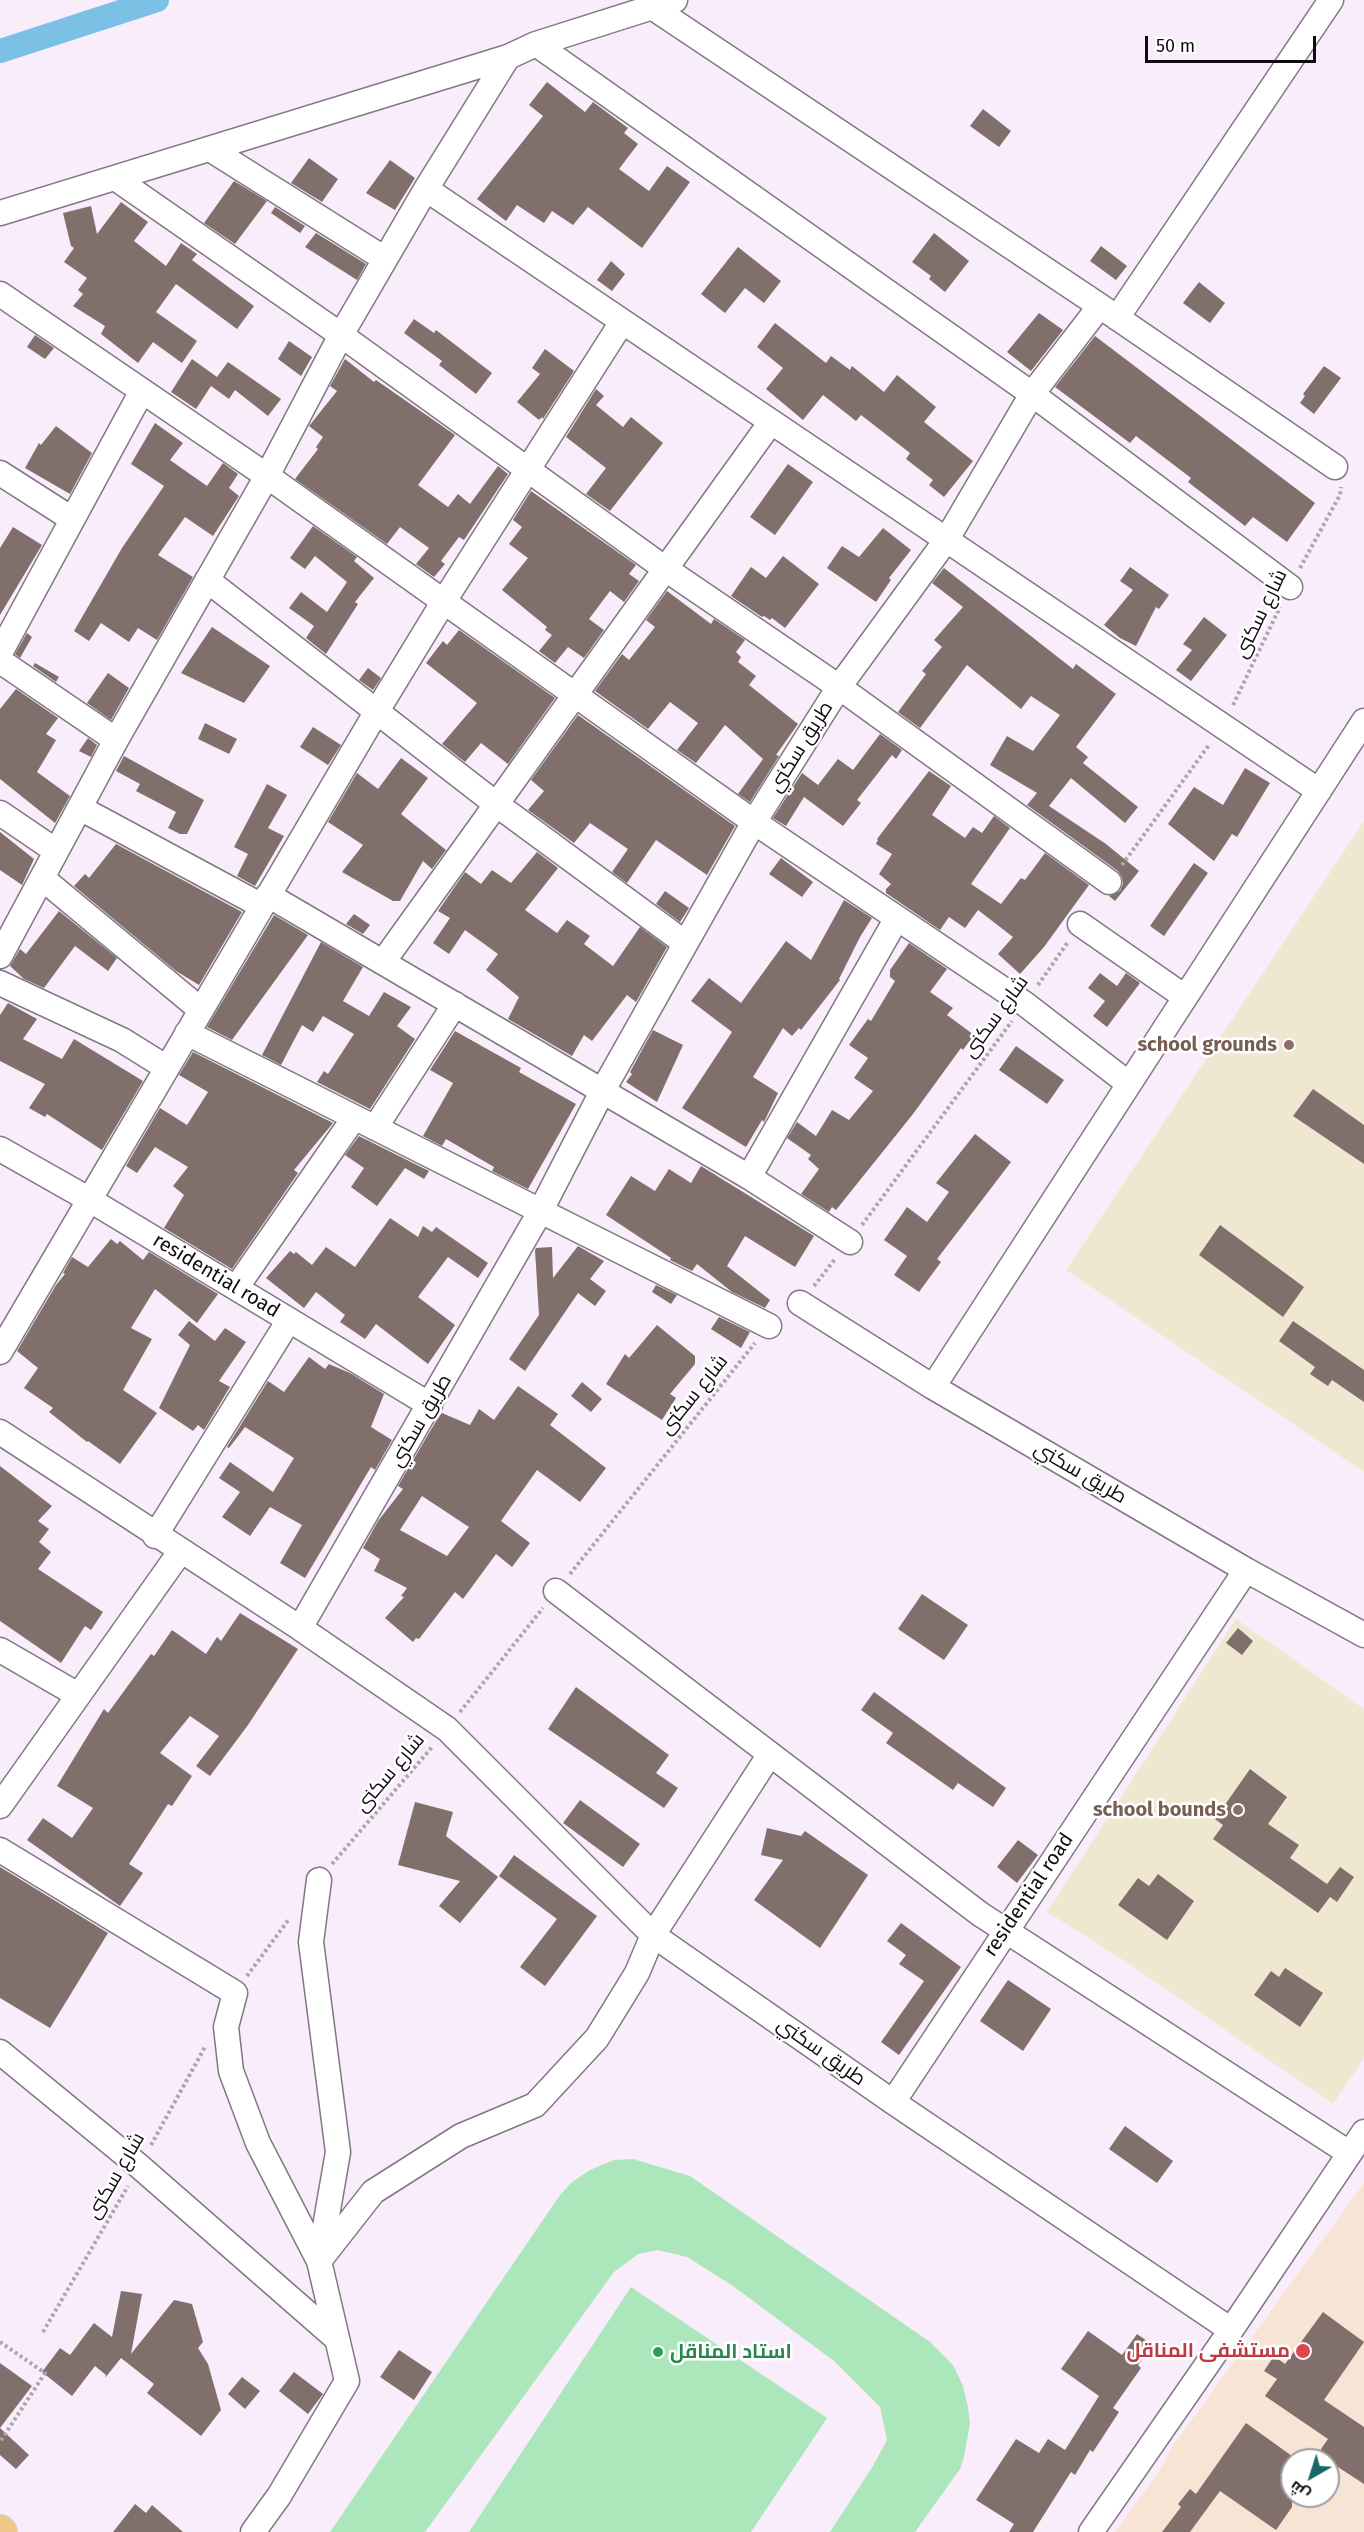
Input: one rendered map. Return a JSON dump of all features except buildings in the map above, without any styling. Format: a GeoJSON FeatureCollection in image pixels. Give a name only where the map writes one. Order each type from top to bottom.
{"type":"FeatureCollection","features":[{"type":"Feature","properties":{"kind":"street"},"geometry":{"type":"LineString","coordinates":[[0,213],[508,57],[536,44],[675,0]]}},
{"type":"Feature","properties":{"kind":"street","name":"طريق سكني"},"geometry":{"type":"LineString","coordinates":[[300,1628],[540,1212],[603,1090],[754,822],[839,687],[947,539],[1032,394],[1108,312],[1331,0]]}},
{"type":"Feature","properties":{"kind":"street"},"geometry":{"type":"LineString","coordinates":[[652,7],[1335,467]]}},
{"type":"Feature","properties":{"kind":"street"},"geometry":{"type":"LineString","coordinates":[[536,44],[1032,394],[1290,587]]}},
{"type":"Feature","properties":{"kind":"street"},"geometry":{"type":"LineString","coordinates":[[0,956],[116,740],[267,476],[341,335],[426,189],[508,57]]}},
{"type":"Feature","properties":{"kind":"street"},"geometry":{"type":"LineString","coordinates":[[210,148],[385,259]]}},
{"type":"Feature","properties":{"kind":"street"},"geometry":{"type":"LineString","coordinates":[[115,178],[341,335],[667,570],[839,687],[1109,882]]}},
{"type":"Feature","properties":{"kind":"street"},"geometry":{"type":"LineString","coordinates":[[426,189],[1319,791]]}},
{"type":"Feature","properties":{"kind":"street"},"geometry":{"type":"LineString","coordinates":[[0,294],[267,476],[754,822],[1025,1004],[1129,1084]]}},
{"type":"Feature","properties":{"kind":"street"},"geometry":{"type":"LineString","coordinates":[[0,1352],[377,711],[444,601],[622,322]]}},
{"type":"Feature","properties":{"kind":"street"},"geometry":{"type":"LineString","coordinates":[[0,653],[142,391]]}},
{"type":"Feature","properties":{"kind":"street"},"geometry":{"type":"LineString","coordinates":[[383,962],[574,695],[667,570],[771,422]]}},
{"type":"Feature","properties":{"kind":"street"},"geometry":{"type":"LineString","coordinates":[[0,473],[72,519]]}},
{"type":"Feature","properties":{"kind":"street"},"geometry":{"type":"LineString","coordinates":[[207,580],[496,804],[685,943]]}},
{"type":"Feature","properties":{"kind":"street"},"geometry":{"type":"LineString","coordinates":[[0,661],[116,740]]}},
{"type":"Feature","properties":{"kind":"street"},"geometry":{"type":"LineString","coordinates":[[933,1387],[1364,721]]}},
{"type":"Feature","properties":{"kind":"street"},"geometry":{"type":"LineString","coordinates":[[80,808],[265,900],[383,962],[603,1090],[748,1177],[850,1242]]}},
{"type":"Feature","properties":{"kind":"street"},"geometry":{"type":"LineString","coordinates":[[0,813],[56,851]]}},
{"type":"Feature","properties":{"kind":"street"},"geometry":{"type":"LineString","coordinates":[[42,878],[201,1010]]}},
{"type":"Feature","properties":{"kind":"street"},"geometry":{"type":"LineString","coordinates":[[748,1177],[897,918]]}},
{"type":"Feature","properties":{"kind":"street"},"geometry":{"type":"LineString","coordinates":[[1080,924],[1185,998]]}},
{"type":"Feature","properties":{"kind":"street"},"geometry":{"type":"LineString","coordinates":[[0,983],[122,1040],[167,1068]]}},
{"type":"Feature","properties":{"kind":"street"},"geometry":{"type":"LineString","coordinates":[[236,1288],[455,1004]]}},
{"type":"Feature","properties":{"kind":"street"},"geometry":{"type":"LineString","coordinates":[[187,1033],[769,1326]]}},
{"type":"Feature","properties":{"kind":"street","name":"residential road"},"geometry":{"type":"LineString","coordinates":[[1,1152],[90,1200],[430,1405]]}},
{"type":"Feature","properties":{"kind":"street","name":"طريق سكني"},"geometry":{"type":"LineString","coordinates":[[800,1302],[933,1387],[1246,1570],[1364,1635]]}},
{"type":"Feature","properties":{"kind":"street"},"geometry":{"type":"LineString","coordinates":[[155,1536],[289,1320]]}},
{"type":"Feature","properties":{"kind":"street","name":"طريق سكني"},"geometry":{"type":"LineString","coordinates":[[0,1432],[155,1536],[300,1628],[447,1730],[653,1935],[893,2102],[1231,2330]]}},
{"type":"Feature","properties":{"kind":"street"},"geometry":{"type":"LineString","coordinates":[[0,1806],[180,1552]]}},
{"type":"Feature","properties":{"kind":"street","name":"residential road"},"geometry":{"type":"LineString","coordinates":[[893,2102],[1246,1570]]}},
{"type":"Feature","properties":{"kind":"street"},"geometry":{"type":"LineString","coordinates":[[556,1591],[980,1914],[1349,2153]]}},
{"type":"Feature","properties":{"kind":"street"},"geometry":{"type":"LineString","coordinates":[[0,1650],[78,1695]]}},
{"type":"Feature","properties":{"kind":"street"},"geometry":{"type":"LineString","coordinates":[[319,2261],[373,2192],[461,2136],[535,2105],[597,2038],[637,1973],[653,1935],[770,1754]]}},
{"type":"Feature","properties":{"kind":"street"},"geometry":{"type":"LineString","coordinates":[[0,1850],[235,1993],[226,2027],[231,2071],[258,2143],[319,2261],[347,2381],[279,2496],[253,2532]]}},
{"type":"Feature","properties":{"kind":"street"},"geometry":{"type":"LineString","coordinates":[[319,1880],[311,1941],[338,2152],[319,2261]]}},
{"type":"Feature","properties":{"kind":"street"},"geometry":{"type":"LineString","coordinates":[[0,2052],[139,2166],[337,2339]]}},
{"type":"Feature","properties":{"kind":"street"},"geometry":{"type":"LineString","coordinates":[[1091,2532],[1364,2132]]}},
{"type":"Feature","properties":{"kind":"path","name":"شارع سكنى"},"geometry":{"type":"LineString","coordinates":[[1109,882],[1224,725],[1290,587],[1340,495],[1342,479],[1335,467]]}},
{"type":"Feature","properties":{"kind":"path","name":"شارع سكنى"},"geometry":{"type":"LineString","coordinates":[[800,1302],[850,1242],[1025,1004],[1080,924]]}},
{"type":"Feature","properties":{"kind":"path","name":"شارع سكنى"},"geometry":{"type":"LineString","coordinates":[[319,1880],[447,1730],[769,1326]]}},
{"type":"Feature","properties":{"kind":"path"},"geometry":{"type":"LineString","coordinates":[[235,1993],[291,1917]]}},
{"type":"Feature","properties":{"kind":"path","name":"شارع سكنى"},"geometry":{"type":"LineString","coordinates":[[44,2332],[207,2044]]}},
{"type":"Feature","properties":{"kind":"path"},"geometry":{"type":"LineString","coordinates":[[0,2342],[45,2373],[0,2442]]}},
{"type":"Feature","properties":{"kind":"shaded area","name":"school grounds"},"geometry":{"type":"Polygon","coordinates":[[[1364,821],[1364,1472],[1066,1270],[1364,821]]]}},
{"type":"Feature","properties":{"kind":"shaded area","name":"school bounds"},"geometry":{"type":"Polygon","coordinates":[[[1236,1619],[1364,1709],[1364,2058],[1333,2104],[1128,1963],[1047,1912],[1236,1619]]]}},
{"type":"Feature","properties":{"kind":"shaded area","name":"مستشفى المناقل"},"geometry":{"type":"Polygon","coordinates":[[[1364,2183],[1364,2532],[1115,2532],[1158,2473],[1174,2444],[1364,2183]]]}},
{"type":"Feature","properties":{"kind":"green space"},"geometry":{"type":"Polygon","coordinates":[[[633,2159],[690,2176],[930,2342],[953,2365],[963,2386],[968,2407],[970,2424],[964,2457],[960,2469],[915,2532],[830,2532],[887,2440],[880,2407],[834,2361],[733,2286],[687,2257],[658,2250],[638,2254],[614,2272],[425,2532],[330,2532],[560,2195],[572,2182],[590,2170],[614,2160],[633,2159]]]}},
{"type":"Feature","properties":{"kind":"green space","name":"استاد المناقل"},"geometry":{"type":"Polygon","coordinates":[[[631,2287],[827,2418],[751,2532],[469,2532],[631,2287]]]}},
{"type":"Feature","properties":{"kind":"waterway"},"geometry":{"type":"LineString","coordinates":[[0,51],[157,0]]}},
{"type":"Feature","properties":{"kind":"place","name":"school grounds"},"geometry":{"type":"Point","coordinates":[1289,1045]}},
{"type":"Feature","properties":{"kind":"place","name":"school bounds"},"geometry":{"type":"Point","coordinates":[1238,1810]}},
{"type":"Feature","properties":{"kind":"place","name":"مستشفى المناقل"},"geometry":{"type":"Point","coordinates":[1303,2351]}},
{"type":"Feature","properties":{"kind":"place","name":"استاد المناقل"},"geometry":{"type":"Point","coordinates":[658,2352]}}]}
